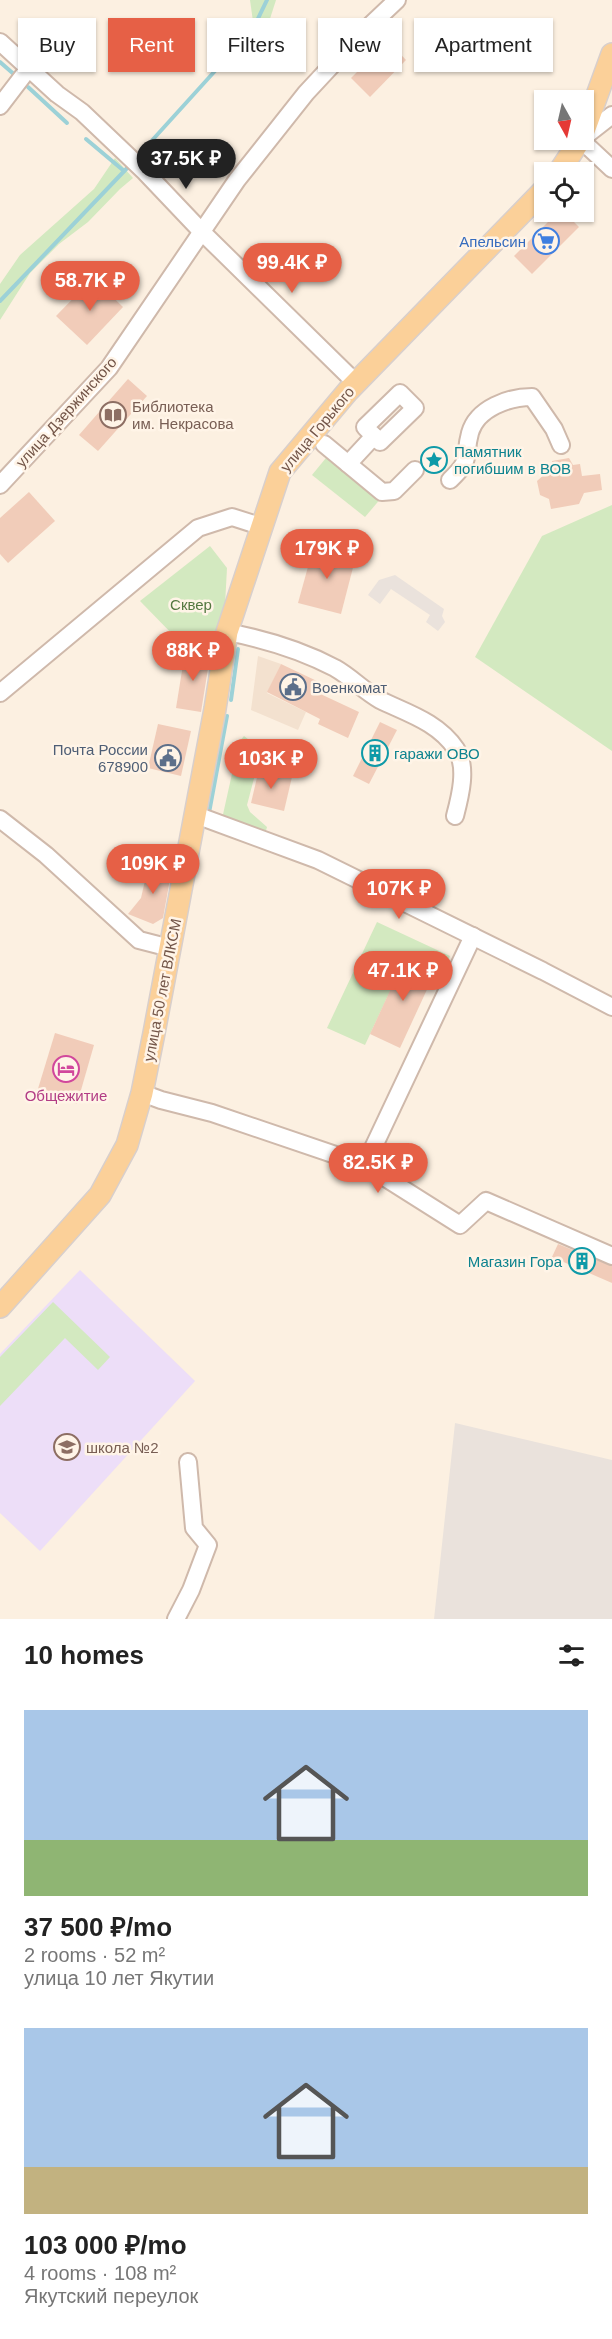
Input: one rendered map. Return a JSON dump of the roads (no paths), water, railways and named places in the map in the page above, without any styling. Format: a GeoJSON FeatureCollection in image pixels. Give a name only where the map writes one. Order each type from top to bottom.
{"type":"FeatureCollection","features":[{"type":"Feature","properties":{"kind":"main road"},"geometry":{"type":"LineString","coordinates":[[594,104],[612,54]]}},
{"type":"Feature","properties":{"kind":"main road","name":"улица Горького"},"geometry":{"type":"LineString","coordinates":[[260,526],[280,472],[302,443],[356,383],[534,200]]}},
{"type":"Feature","properties":{"kind":"main road","name":"улица 50 лет ВЛКСМ"},"geometry":{"type":"LineString","coordinates":[[0,1307],[100,1195],[127,1145],[142,1093],[196,815],[227,632],[260,526]]}},
{"type":"Feature","properties":{"kind":"street","name":"улица Дзержинского"},"geometry":{"type":"LineString","coordinates":[[0,485],[109,368],[237,180],[306,93],[360,35],[398,0]]}},
{"type":"Feature","properties":{"kind":"street"},"geometry":{"type":"LineString","coordinates":[[0,42],[18,58]]}},
{"type":"Feature","properties":{"kind":"street"},"geometry":{"type":"LineString","coordinates":[[0,106],[26,72]]}},
{"type":"Feature","properties":{"kind":"street"},"geometry":{"type":"LineString","coordinates":[[33,72],[57,94],[82,112],[145,172],[202,232],[356,383]]}},
{"type":"Feature","properties":{"kind":"street"},"geometry":{"type":"LineString","coordinates":[[594,129],[612,115]]}},
{"type":"Feature","properties":{"kind":"street"},"geometry":{"type":"LineString","coordinates":[[593,150],[612,169]]}},
{"type":"Feature","properties":{"kind":"street"},"geometry":{"type":"LineString","coordinates":[[450,480],[464,467],[468,453],[469,434],[481,416],[496,405],[515,397],[532,397],[554,429],[561,445]]}},
{"type":"Feature","properties":{"kind":"street"},"geometry":{"type":"LineString","coordinates":[[348,464],[374,436]]}},
{"type":"Feature","properties":{"kind":"street"},"geometry":{"type":"LineString","coordinates":[[324,444],[382,492],[394,491],[415,470]]}},
{"type":"Feature","properties":{"kind":"street"},"geometry":{"type":"LineString","coordinates":[[0,693],[198,528],[232,517],[260,526]]}},
{"type":"Feature","properties":{"kind":"street"},"geometry":{"type":"LineString","coordinates":[[227,632],[285,646],[335,668],[377,698],[433,725],[457,750],[462,793],[455,816]]}},
{"type":"Feature","properties":{"kind":"street"},"geometry":{"type":"LineString","coordinates":[[196,815],[318,860],[612,1007]]}},
{"type":"Feature","properties":{"kind":"street"},"geometry":{"type":"LineString","coordinates":[[0,819],[46,855],[139,940],[170,948]]}},
{"type":"Feature","properties":{"kind":"street"},"geometry":{"type":"LineString","coordinates":[[365,1165],[473,936]]}},
{"type":"Feature","properties":{"kind":"street"},"geometry":{"type":"LineString","coordinates":[[142,1093],[212,1113],[365,1165],[460,1225],[486,1202],[612,1256]]}},
{"type":"Feature","properties":{"kind":"street"},"geometry":{"type":"LineString","coordinates":[[176,1619],[191,1590],[208,1545],[194,1528],[188,1462]]}},
{"type":"Feature","properties":{"kind":"waterway"},"geometry":{"type":"LineString","coordinates":[[137,157],[253,29],[267,0]]}},
{"type":"Feature","properties":{"kind":"waterway"},"geometry":{"type":"LineString","coordinates":[[0,62],[16,76]]}},
{"type":"Feature","properties":{"kind":"waterway"},"geometry":{"type":"LineString","coordinates":[[28,87],[67,123]]}},
{"type":"Feature","properties":{"kind":"waterway"},"geometry":{"type":"LineString","coordinates":[[86,139],[124,171]]}},
{"type":"Feature","properties":{"kind":"waterway"},"geometry":{"type":"LineString","coordinates":[[0,301],[130,165]]}},
{"type":"Feature","properties":{"kind":"waterway"},"geometry":{"type":"LineString","coordinates":[[231,700],[238,649]]}},
{"type":"Feature","properties":{"kind":"waterway"},"geometry":{"type":"LineString","coordinates":[[209,813],[227,716]]}},
{"type":"Feature","properties":{"kind":"place","name":"Апельсин"},"geometry":{"type":"Point","coordinates":[546,241]}},
{"type":"Feature","properties":{"kind":"place","name":"Библиотека им. Некрасова"},"geometry":{"type":"Point","coordinates":[113,415]}},
{"type":"Feature","properties":{"kind":"place","name":"Памятник погибшим в ВОВ"},"geometry":{"type":"Point","coordinates":[434,460]}},
{"type":"Feature","properties":{"kind":"place","name":"Военкомат"},"geometry":{"type":"Point","coordinates":[293,687]}},
{"type":"Feature","properties":{"kind":"place","name":"гаражи ОВО"},"geometry":{"type":"Point","coordinates":[375,753]}},
{"type":"Feature","properties":{"kind":"place","name":"Почта России 678900"},"geometry":{"type":"Point","coordinates":[168,758]}},
{"type":"Feature","properties":{"kind":"place","name":"Общежитие"},"geometry":{"type":"Point","coordinates":[66,1069]}},
{"type":"Feature","properties":{"kind":"place","name":"Магазин Гора"},"geometry":{"type":"Point","coordinates":[582,1261]}},
{"type":"Feature","properties":{"kind":"place","name":"школа №2"},"geometry":{"type":"Point","coordinates":[67,1447]}},
{"type":"Feature","properties":{"kind":"park label","name":"Сквер"},"geometry":{"type":"Point","coordinates":[191,604]}}]}
